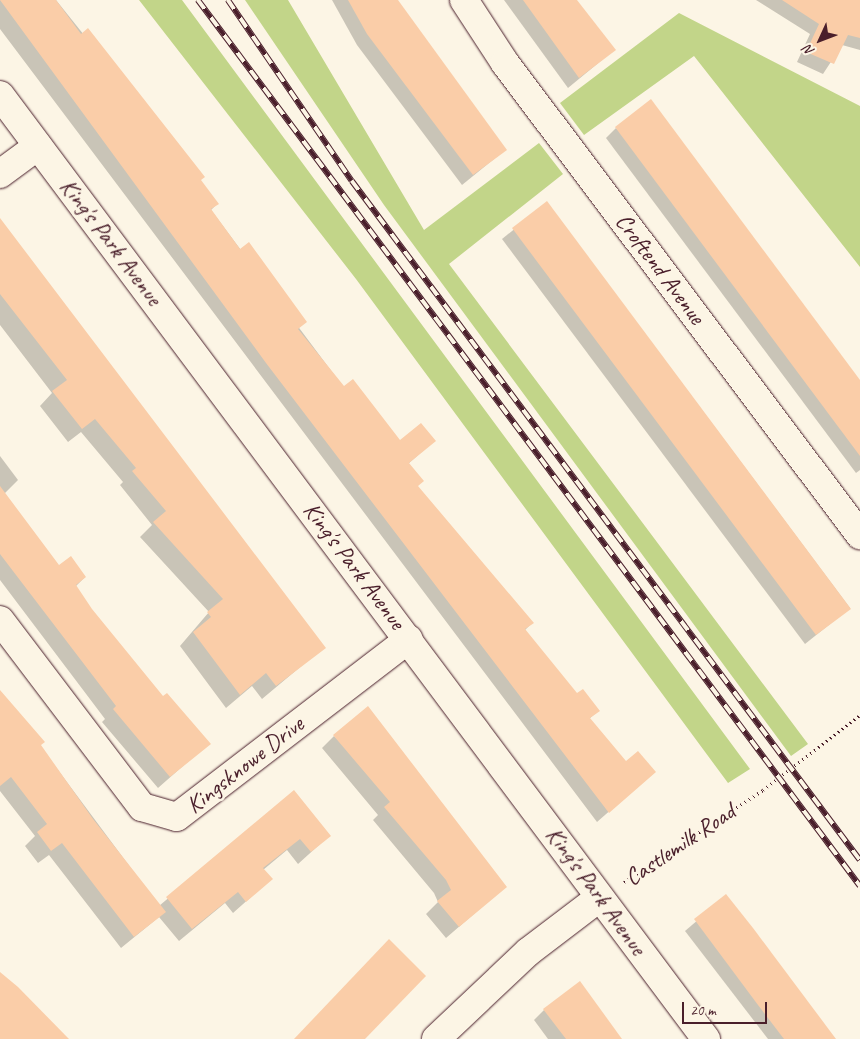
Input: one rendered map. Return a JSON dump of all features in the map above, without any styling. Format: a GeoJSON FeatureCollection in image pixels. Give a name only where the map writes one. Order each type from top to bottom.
{"type":"FeatureCollection","features":[{"type":"Feature","properties":{"kind":"street","name":"Croftend Avenue"},"geometry":{"type":"LineString","coordinates":[[464,0],[505,63],[860,535]]}},
{"type":"Feature","properties":{"kind":"street","name":"King's Park Avenue"},"geometry":{"type":"LineString","coordinates":[[0,95],[409,639],[599,898],[706,1039]]}},
{"type":"Feature","properties":{"kind":"street"},"geometry":{"type":"LineString","coordinates":[[0,174],[38,146]]}},
{"type":"Feature","properties":{"kind":"street","name":"Kingsknowe Drive"},"geometry":{"type":"LineString","coordinates":[[0,620],[142,807],[177,817],[409,639]]}},
{"type":"Feature","properties":{"kind":"street","name":"Castlemilk Road"},"geometry":{"type":"LineString","coordinates":[[448,1035],[528,952],[599,898]]}},
{"type":"Feature","properties":{"kind":"path","name":"Castlemilk Road"},"geometry":{"type":"LineString","coordinates":[[599,898],[763,790],[860,715]]}},
{"type":"Feature","properties":{"kind":"green space"},"geometry":{"type":"Polygon","coordinates":[[[139,0],[182,0],[750,769],[728,783],[356,279],[139,0]]]}},
{"type":"Feature","properties":{"kind":"green space"},"geometry":{"type":"Polygon","coordinates":[[[245,0],[288,0],[424,230],[539,143],[563,174],[449,264],[808,744],[791,756],[384,205],[245,0]]]}},
{"type":"Feature","properties":{"kind":"green space"},"geometry":{"type":"Polygon","coordinates":[[[679,13],[860,106],[860,267],[694,56],[584,135],[560,103],[679,13]]]}},
{"type":"Feature","properties":{"kind":"building"},"geometry":{"type":"Polygon","coordinates":[[[0,0],[56,0],[81,34],[88,28],[205,177],[201,180],[219,204],[211,209],[240,249],[249,242],[307,322],[298,329],[344,386],[353,379],[400,440],[421,423],[436,441],[409,463],[424,481],[418,486],[534,623],[525,629],[577,693],[583,689],[600,711],[590,718],[626,761],[638,751],[656,772],[609,813],[266,363],[0,0]]]}},
{"type":"Feature","properties":{"kind":"building"},"geometry":{"type":"Polygon","coordinates":[[[348,0],[398,0],[507,150],[473,175],[367,34],[348,0]]]}},
{"type":"Feature","properties":{"kind":"building"},"geometry":{"type":"Polygon","coordinates":[[[523,0],[577,0],[616,50],[579,78],[523,0]]]}},
{"type":"Feature","properties":{"kind":"building"},"geometry":{"type":"Polygon","coordinates":[[[782,0],[860,0],[860,38],[848,35],[834,64],[806,52],[819,24],[782,0]]]}},
{"type":"Feature","properties":{"kind":"building"},"geometry":{"type":"Polygon","coordinates":[[[651,99],[860,380],[860,456],[615,127],[651,99]]]}},
{"type":"Feature","properties":{"kind":"building"},"geometry":{"type":"Polygon","coordinates":[[[547,201],[851,609],[816,635],[512,228],[547,201]]]}},
{"type":"Feature","properties":{"kind":"building"},"geometry":{"type":"Polygon","coordinates":[[[0,218],[326,648],[276,686],[266,673],[240,695],[193,632],[211,617],[207,612],[223,599],[153,522],[166,511],[132,471],[136,468],[95,419],[82,429],[52,391],[67,380],[0,294],[0,218]]]}},
{"type":"Feature","properties":{"kind":"building"},"geometry":{"type":"Polygon","coordinates":[[[0,486],[59,565],[71,556],[86,577],[76,585],[92,609],[163,696],[167,693],[211,744],[170,777],[113,709],[116,706],[0,554],[0,486]]]}},
{"type":"Feature","properties":{"kind":"building"},"geometry":{"type":"Polygon","coordinates":[[[0,690],[45,742],[41,745],[93,819],[166,912],[134,937],[62,843],[51,851],[37,832],[47,824],[11,777],[0,786],[0,690]]]}},
{"type":"Feature","properties":{"kind":"building"},"geometry":{"type":"Polygon","coordinates":[[[368,706],[507,887],[459,927],[437,901],[451,890],[446,880],[384,807],[390,802],[333,735],[368,706]]]}},
{"type":"Feature","properties":{"kind":"building"},"geometry":{"type":"Polygon","coordinates":[[[294,790],[331,836],[311,852],[300,839],[263,868],[273,879],[246,902],[238,892],[192,929],[166,897],[294,790]]]}},
{"type":"Feature","properties":{"kind":"building"},"geometry":{"type":"Polygon","coordinates":[[[726,894],[836,1039],[784,1039],[758,1005],[694,919],[726,894]]]}},
{"type":"Feature","properties":{"kind":"building"},"geometry":{"type":"Polygon","coordinates":[[[389,939],[426,976],[365,1039],[294,1039],[389,939]]]}},
{"type":"Feature","properties":{"kind":"building"},"geometry":{"type":"Polygon","coordinates":[[[0,972],[18,987],[69,1039],[0,1039],[0,972]]]}},
{"type":"Feature","properties":{"kind":"building"},"geometry":{"type":"Polygon","coordinates":[[[580,981],[622,1039],[566,1039],[543,1009],[580,981]]]}},
{"type":"Feature","properties":{"kind":"railway"},"geometry":{"type":"LineString","coordinates":[[198,0],[860,886]]}},
{"type":"Feature","properties":{"kind":"railway"},"geometry":{"type":"LineString","coordinates":[[228,0],[352,181],[860,860]]}}]}
